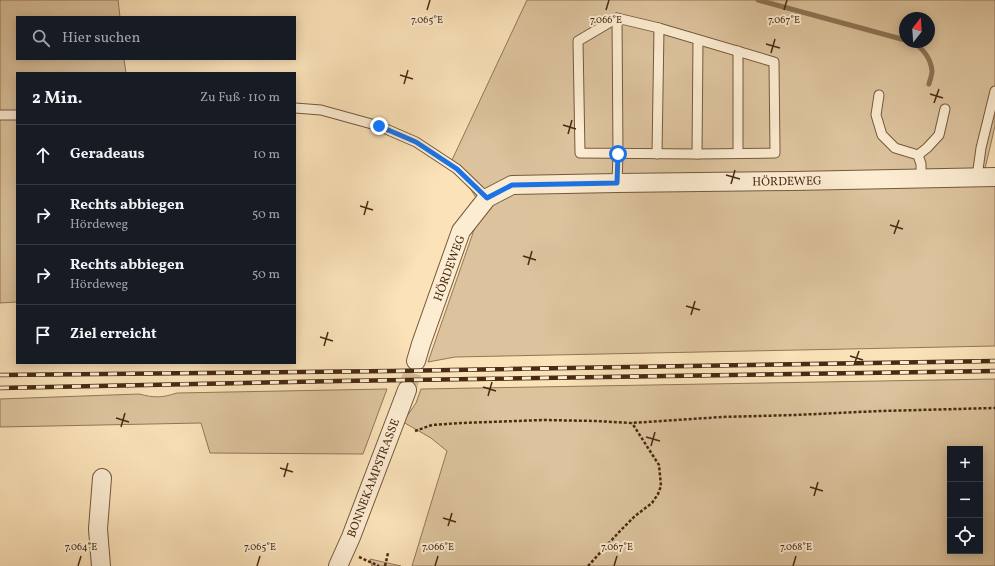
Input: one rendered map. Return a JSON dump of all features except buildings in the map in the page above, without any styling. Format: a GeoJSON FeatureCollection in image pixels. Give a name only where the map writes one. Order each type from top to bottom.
{"type":"FeatureCollection","features":[{"type":"Feature","properties":{"kind":"street","name":"HÖRDEWEG"},"geometry":{"type":"LineString","coordinates":[[416,361],[461,231],[487,198],[512,185],[995,177]]}},
{"type":"Feature","properties":{"kind":"street","name":"BONNEKAMPSTRASSE"},"geometry":{"type":"LineString","coordinates":[[338,566],[351,537],[407,390]]}},
{"type":"Feature","properties":{"kind":"street"},"geometry":{"type":"LineString","coordinates":[[101,566],[98,529],[102,478]]}},
{"type":"Feature","properties":{"kind":"lane"},"geometry":{"type":"LineString","coordinates":[[617,18],[617,183]]}},
{"type":"Feature","properties":{"kind":"lane"},"geometry":{"type":"LineString","coordinates":[[617,18],[659,28],[774,62],[775,153],[580,153],[578,41],[617,18]]}},
{"type":"Feature","properties":{"kind":"lane"},"geometry":{"type":"LineString","coordinates":[[657,154],[659,28]]}},
{"type":"Feature","properties":{"kind":"lane"},"geometry":{"type":"LineString","coordinates":[[697,154],[698,40]]}},
{"type":"Feature","properties":{"kind":"lane"},"geometry":{"type":"LineString","coordinates":[[738,51],[738,153]]}},
{"type":"Feature","properties":{"kind":"lane"},"geometry":{"type":"LineString","coordinates":[[977,177],[981,148],[995,91]]}},
{"type":"Feature","properties":{"kind":"lane"},"geometry":{"type":"LineString","coordinates":[[879,95],[876,115],[882,135],[895,148],[918,155]]}},
{"type":"Feature","properties":{"kind":"lane"},"geometry":{"type":"LineString","coordinates":[[296,108],[321,110],[379,126],[416,142],[457,169],[487,198]]}},
{"type":"Feature","properties":{"kind":"lane"},"geometry":{"type":"LineString","coordinates":[[918,155],[927,148],[938,135],[945,109]]}},
{"type":"Feature","properties":{"kind":"lane"},"geometry":{"type":"LineString","coordinates":[[0,115],[16,115]]}},
{"type":"Feature","properties":{"kind":"lane"},"geometry":{"type":"LineString","coordinates":[[918,155],[921,164],[920,178]]}},
{"type":"Feature","properties":{"kind":"path"},"geometry":{"type":"LineString","coordinates":[[415,431],[432,425],[468,422],[544,420],[631,423],[722,417],[995,408]]}},
{"type":"Feature","properties":{"kind":"path"},"geometry":{"type":"LineString","coordinates":[[588,566],[635,516],[652,503],[661,486],[659,465],[631,423]]}},
{"type":"Feature","properties":{"kind":"path"},"geometry":{"type":"LineString","coordinates":[[385,566],[388,553]]}},
{"type":"Feature","properties":{"kind":"shaded area"},"geometry":{"type":"Polygon","coordinates":[[[0,0],[118,0],[120,16],[16,16],[16,60],[124,60],[126,72],[16,72],[16,302],[0,303],[0,0]]]}},
{"type":"Feature","properties":{"kind":"shaded area"},"geometry":{"type":"Polygon","coordinates":[[[527,0],[995,0],[995,126],[984,173],[995,180],[995,346],[455,357],[428,362],[482,207],[452,160],[527,0]]]}},
{"type":"Feature","properties":{"kind":"shaded area"},"geometry":{"type":"Polygon","coordinates":[[[995,379],[995,566],[412,566],[447,451],[431,438],[403,422],[416,403],[421,389],[995,379]]]}},
{"type":"Feature","properties":{"kind":"shaded area"},"geometry":{"type":"Polygon","coordinates":[[[387,389],[363,454],[210,453],[201,423],[0,427],[0,399],[139,394],[158,397],[177,393],[387,389]]]}},
{"type":"Feature","properties":{"kind":"shaded area"},"geometry":{"type":"Polygon","coordinates":[[[370,559],[401,566],[372,566],[370,559]]]}},
{"type":"Feature","properties":{"kind":"waterway"},"geometry":{"type":"LineString","coordinates":[[758,0],[899,38]]}},
{"type":"Feature","properties":{"kind":"waterway"},"geometry":{"type":"LineString","coordinates":[[920,48],[926,54],[930,62],[932,71],[929,84]]}},
{"type":"Feature","properties":{"kind":"tunnel"},"geometry":{"type":"LineString","coordinates":[[407,390],[416,361]]}},
{"type":"Feature","properties":{"kind":"railway"},"geometry":{"type":"LineString","coordinates":[[0,375],[392,371],[995,361]]}},
{"type":"Feature","properties":{"kind":"railway"},"geometry":{"type":"LineString","coordinates":[[0,388],[339,381],[995,371]]}},
{"type":"Feature","properties":{"kind":"route"},"geometry":{"type":"LineString","coordinates":[[379,126],[416,142],[457,169],[487,198],[512,185],[617,183],[618,154]]}}]}
